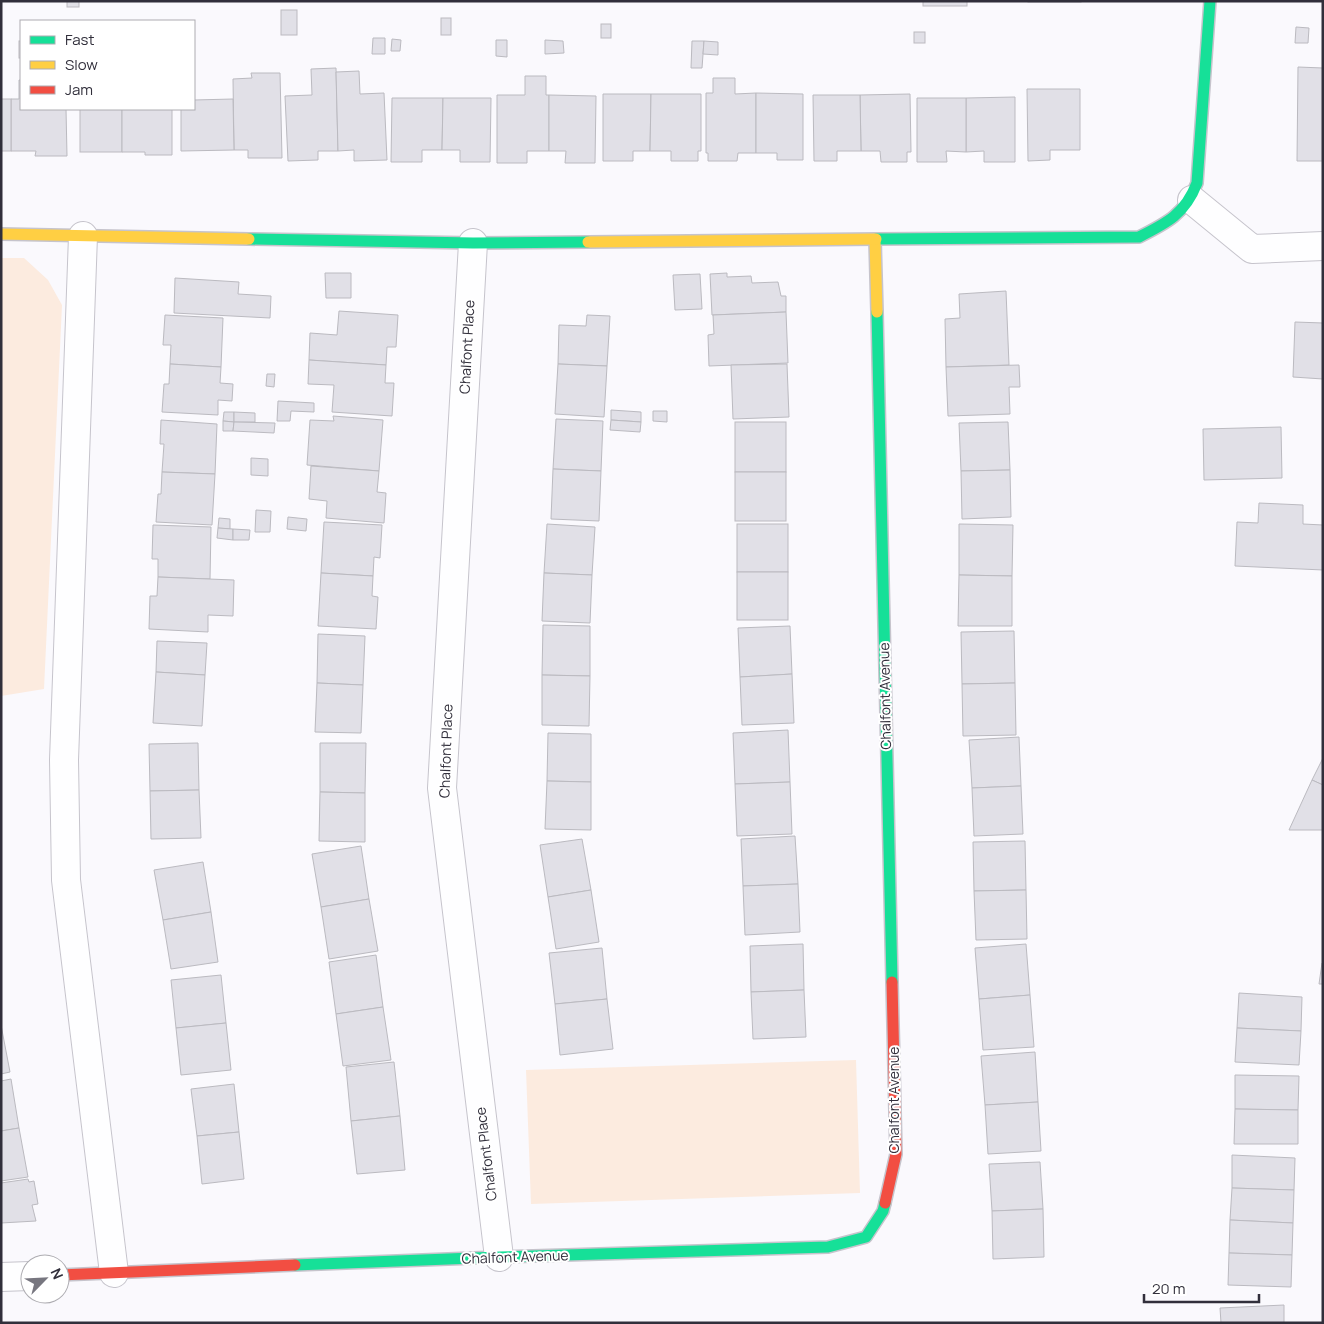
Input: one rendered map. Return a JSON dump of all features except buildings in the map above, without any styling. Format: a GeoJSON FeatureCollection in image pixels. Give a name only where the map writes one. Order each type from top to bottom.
{"type":"FeatureCollection","features":[{"type":"Feature","properties":{"kind":"street"},"geometry":{"type":"LineString","coordinates":[[1,234],[473,243],[1139,237],[1173,219],[1192,200],[1197,182],[1210,1]]}},
{"type":"Feature","properties":{"kind":"street"},"geometry":{"type":"LineString","coordinates":[[1192,200],[1252,248],[1323,246]]}},
{"type":"Feature","properties":{"kind":"street"},"geometry":{"type":"LineString","coordinates":[[83,236],[64,760],[66,880],[114,1273]]}},
{"type":"Feature","properties":{"kind":"street","name":"Chalfont Avenue"},"geometry":{"type":"LineString","coordinates":[[70,1275],[499,1257],[828,1247],[866,1237],[882,1211],[896,1154],[875,240]]}},
{"type":"Feature","properties":{"kind":"street","name":"Chalfont Place"},"geometry":{"type":"LineString","coordinates":[[473,243],[442,788],[499,1257]]}},
{"type":"Feature","properties":{"kind":"street"},"geometry":{"type":"LineString","coordinates":[[1,1277],[20,1276]]}},
{"type":"Feature","properties":{"kind":"shaded area"},"geometry":{"type":"Polygon","coordinates":[[[1,258],[24,258],[48,280],[62,305],[44,689],[1,696],[1,258]]]}},
{"type":"Feature","properties":{"kind":"shaded area"},"geometry":{"type":"Polygon","coordinates":[[[856,1060],[860,1193],[531,1204],[526,1070],[856,1060]]]}},
{"type":"Feature","properties":{"kind":"traffic: fast"},"geometry":{"type":"LineString","coordinates":[[876,239],[1139,237],[1166,222],[1187,203],[1197,183],[1210,1]]}},
{"type":"Feature","properties":{"kind":"traffic: fast"},"geometry":{"type":"LineString","coordinates":[[249,239],[473,243],[588,242]]}},
{"type":"Feature","properties":{"kind":"traffic: fast"},"geometry":{"type":"LineString","coordinates":[[877,312],[892,982]]}},
{"type":"Feature","properties":{"kind":"traffic: fast"},"geometry":{"type":"LineString","coordinates":[[295,1265],[828,1247],[866,1237],[883,1211],[885,1203]]}},
{"type":"Feature","properties":{"kind":"traffic: slow"},"geometry":{"type":"LineString","coordinates":[[1,234],[249,239]]}},
{"type":"Feature","properties":{"kind":"traffic: slow"},"geometry":{"type":"LineString","coordinates":[[588,242],[876,239]]}},
{"type":"Feature","properties":{"kind":"traffic: slow"},"geometry":{"type":"LineString","coordinates":[[875,240],[877,312]]}},
{"type":"Feature","properties":{"kind":"traffic: jam"},"geometry":{"type":"LineString","coordinates":[[885,1203],[896,1154],[892,982]]}},
{"type":"Feature","properties":{"kind":"traffic: jam"},"geometry":{"type":"LineString","coordinates":[[70,1275],[295,1265]]}}]}
